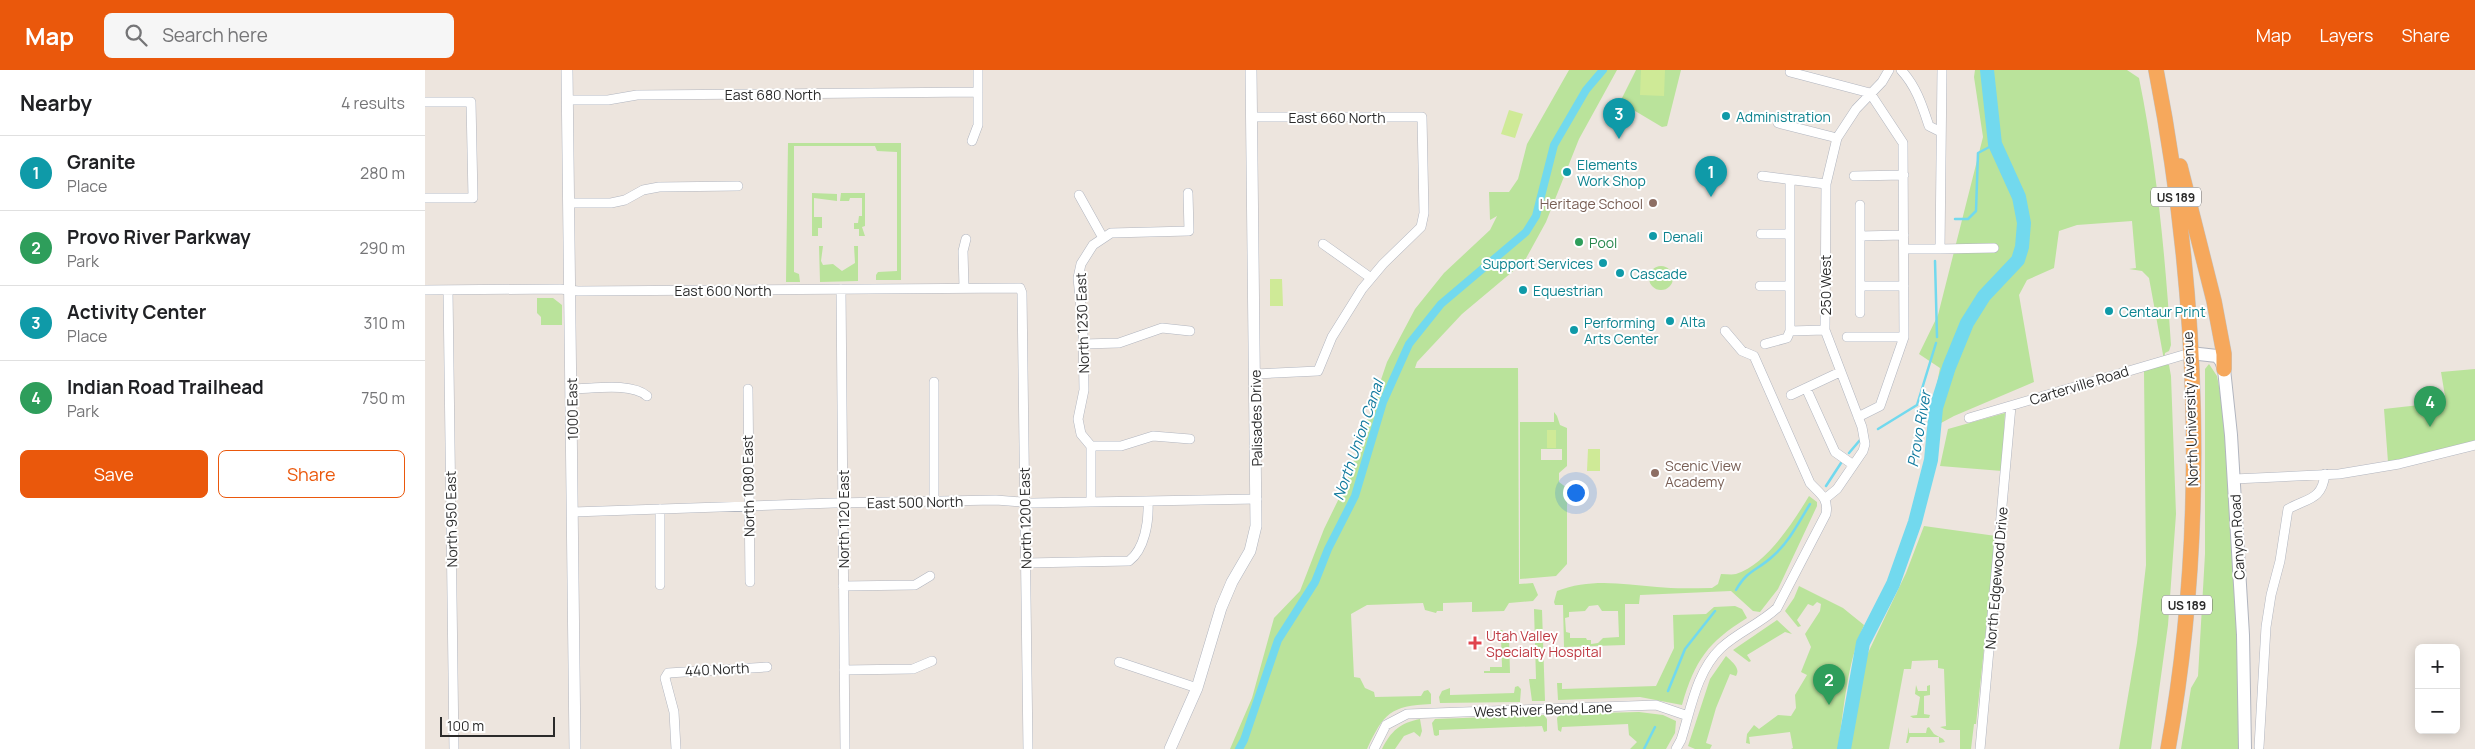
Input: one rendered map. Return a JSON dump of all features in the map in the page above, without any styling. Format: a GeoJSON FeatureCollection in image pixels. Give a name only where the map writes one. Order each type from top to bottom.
{"type":"FeatureCollection","features":[{"type":"Feature","properties":{"kind":"highway","name":"North University Avenue"},"geometry":{"type":"LineString","coordinates":[[2153,70],[2167,132],[2181,238],[2190,353],[2193,460],[2189,582],[2182,656],[2168,749]]}},
{"type":"Feature","properties":{"kind":"highway"},"geometry":{"type":"LineString","coordinates":[[2167,132],[2183,176],[2210,285],[2224,354],[2224,369]]}},
{"type":"Feature","properties":{"kind":"main road"},"geometry":{"type":"LineString","coordinates":[[2190,353],[2214,355],[2221,361],[2224,369]]}},
{"type":"Feature","properties":{"kind":"main road","name":"Canyon Road"},"geometry":{"type":"LineString","coordinates":[[2224,369],[2234,479],[2243,635],[2245,749]]}},
{"type":"Feature","properties":{"kind":"street","name":"1000 East"},"geometry":{"type":"LineString","coordinates":[[567,70],[575,749]]}},
{"type":"Feature","properties":{"kind":"street"},"geometry":{"type":"LineString","coordinates":[[972,141],[978,124],[978,70]]}},
{"type":"Feature","properties":{"kind":"street","name":"Palisades Drive"},"geometry":{"type":"LineString","coordinates":[[1170,749],[1197,688],[1221,608],[1253,542],[1256,526],[1251,70]]}},
{"type":"Feature","properties":{"kind":"street","name":"250 West"},"geometry":{"type":"LineString","coordinates":[[1827,501],[1837,490],[1852,464],[1863,452],[1865,444],[1858,417],[1825,330],[1826,184],[1837,138],[1855,109],[1882,82],[1889,70]]}},
{"type":"Feature","properties":{"kind":"street"},"geometry":{"type":"LineString","coordinates":[[1901,70],[1910,80],[1921,100],[1929,126],[1941,132]]}},
{"type":"Feature","properties":{"kind":"street"},"geometry":{"type":"LineString","coordinates":[[1939,249],[1942,70]]}},
{"type":"Feature","properties":{"kind":"street"},"geometry":{"type":"LineString","coordinates":[[1791,72],[1870,93],[1903,143],[1904,337],[1880,406],[1858,417]]}},
{"type":"Feature","properties":{"kind":"street","name":"East 680 North"},"geometry":{"type":"LineString","coordinates":[[568,100],[609,100],[637,94],[978,92]]}},
{"type":"Feature","properties":{"kind":"street"},"geometry":{"type":"LineString","coordinates":[[425,102],[471,102],[473,198],[425,198]]}},
{"type":"Feature","properties":{"kind":"street","name":"East 660 North"},"geometry":{"type":"LineString","coordinates":[[1252,117],[1422,116],[1424,212],[1421,227],[1371,278]]}},
{"type":"Feature","properties":{"kind":"street"},"geometry":{"type":"LineString","coordinates":[[1778,123],[1837,138]]}},
{"type":"Feature","properties":{"kind":"street"},"geometry":{"type":"LineString","coordinates":[[1854,176],[1904,174]]}},
{"type":"Feature","properties":{"kind":"street"},"geometry":{"type":"LineString","coordinates":[[1762,176],[1826,184]]}},
{"type":"Feature","properties":{"kind":"street"},"geometry":{"type":"LineString","coordinates":[[1765,344],[1787,338],[1791,331],[1789,286],[1790,181]]}},
{"type":"Feature","properties":{"kind":"street"},"geometry":{"type":"LineString","coordinates":[[569,203],[611,203],[625,200],[643,190],[659,187],[738,186]]}},
{"type":"Feature","properties":{"kind":"street"},"geometry":{"type":"LineString","coordinates":[[1079,195],[1103,238],[1118,232],[1189,231],[1188,193]]}},
{"type":"Feature","properties":{"kind":"street"},"geometry":{"type":"LineString","coordinates":[[1860,205],[1860,313]]}},
{"type":"Feature","properties":{"kind":"street"},"geometry":{"type":"LineString","coordinates":[[1761,234],[1789,234]]}},
{"type":"Feature","properties":{"kind":"street"},"geometry":{"type":"LineString","coordinates":[[1860,236],[1904,235]]}},
{"type":"Feature","properties":{"kind":"street","name":"North 1230 East"},"geometry":{"type":"LineString","coordinates":[[1091,502],[1091,446],[1081,434],[1078,419],[1084,390],[1084,344],[1078,273],[1089,250],[1103,238]]}},
{"type":"Feature","properties":{"kind":"street"},"geometry":{"type":"LineString","coordinates":[[964,287],[963,251],[966,239]]}},
{"type":"Feature","properties":{"kind":"street"},"geometry":{"type":"LineString","coordinates":[[1255,374],[1315,372],[1322,365],[1341,323],[1371,278],[1323,244]]}},
{"type":"Feature","properties":{"kind":"street"},"geometry":{"type":"LineString","coordinates":[[1904,249],[1994,248]]}},
{"type":"Feature","properties":{"kind":"street"},"geometry":{"type":"LineString","coordinates":[[1760,286],[1789,286]]}},
{"type":"Feature","properties":{"kind":"street"},"geometry":{"type":"LineString","coordinates":[[1860,286],[1904,286]]}},
{"type":"Feature","properties":{"kind":"street","name":"East 600 North"},"geometry":{"type":"LineString","coordinates":[[425,290],[1020,288]]}},
{"type":"Feature","properties":{"kind":"street","name":"North 1200 East"},"geometry":{"type":"LineString","coordinates":[[1020,288],[1022,293],[1027,749]]}},
{"type":"Feature","properties":{"kind":"street","name":"North 1120 East"},"geometry":{"type":"LineString","coordinates":[[841,289],[845,749]]}},
{"type":"Feature","properties":{"kind":"street","name":"North 950 East"},"geometry":{"type":"LineString","coordinates":[[448,290],[454,749]]}},
{"type":"Feature","properties":{"kind":"street"},"geometry":{"type":"LineString","coordinates":[[1084,344],[1119,343],[1162,328],[1189,331]]}},
{"type":"Feature","properties":{"kind":"street"},"geometry":{"type":"LineString","coordinates":[[1791,331],[1825,330]]}},
{"type":"Feature","properties":{"kind":"street"},"geometry":{"type":"LineString","coordinates":[[1676,749],[1681,740],[1701,677],[1720,650],[1735,637],[1766,618],[1777,608],[1826,514],[1827,501],[1810,483],[1754,356],[1742,351],[1725,331]]}},
{"type":"Feature","properties":{"kind":"street"},"geometry":{"type":"LineString","coordinates":[[1847,337],[1904,337]]}},
{"type":"Feature","properties":{"kind":"street","name":"Carterville Road"},"geometry":{"type":"LineString","coordinates":[[1969,418],[2190,353]]}},
{"type":"Feature","properties":{"kind":"street"},"geometry":{"type":"LineString","coordinates":[[1791,395],[1840,372]]}},
{"type":"Feature","properties":{"kind":"street"},"geometry":{"type":"LineString","coordinates":[[934,382],[935,502]]}},
{"type":"Feature","properties":{"kind":"street"},"geometry":{"type":"LineString","coordinates":[[571,389],[631,388],[647,396]]}},
{"type":"Feature","properties":{"kind":"street"},"geometry":{"type":"LineString","coordinates":[[1806,388],[1835,452],[1852,464]]}},
{"type":"Feature","properties":{"kind":"street","name":"North 1080 East"},"geometry":{"type":"LineString","coordinates":[[748,389],[750,582]]}},
{"type":"Feature","properties":{"kind":"street","name":"North Edgewood Drive"},"geometry":{"type":"LineString","coordinates":[[1980,749],[2011,406]]}},
{"type":"Feature","properties":{"kind":"street"},"geometry":{"type":"LineString","coordinates":[[1091,446],[1121,446],[1153,436],[1190,439]]}},
{"type":"Feature","properties":{"kind":"street"},"geometry":{"type":"LineString","coordinates":[[2234,479],[2325,474],[2399,464],[2475,445]]}},
{"type":"Feature","properties":{"kind":"street"},"geometry":{"type":"LineString","coordinates":[[2259,747],[2267,627],[2271,595],[2280,561],[2285,520],[2288,509],[2317,495],[2323,487],[2325,474]]}},
{"type":"Feature","properties":{"kind":"street","name":"East 500 North"},"geometry":{"type":"LineString","coordinates":[[573,512],[843,502],[1257,500]]}},
{"type":"Feature","properties":{"kind":"street"},"geometry":{"type":"LineString","coordinates":[[1026,563],[1129,562],[1134,557],[1148,524],[1148,502]]}},
{"type":"Feature","properties":{"kind":"street"},"geometry":{"type":"LineString","coordinates":[[659,509],[660,586]]}},
{"type":"Feature","properties":{"kind":"street"},"geometry":{"type":"LineString","coordinates":[[843,586],[915,585],[930,576]]}},
{"type":"Feature","properties":{"kind":"street"},"geometry":{"type":"LineString","coordinates":[[844,670],[913,669],[932,661]]}},
{"type":"Feature","properties":{"kind":"street"},"geometry":{"type":"LineString","coordinates":[[1119,662],[1197,688]]}},
{"type":"Feature","properties":{"kind":"street","name":"440 North"},"geometry":{"type":"LineString","coordinates":[[675,749],[674,712],[665,678],[667,673],[767,667]]}},
{"type":"Feature","properties":{"kind":"street","name":"West River Bend Lane"},"geometry":{"type":"LineString","coordinates":[[1374,749],[1386,725],[1407,714],[1657,705],[1689,716]]}},
{"type":"Feature","properties":{"kind":"green space"},"geometry":{"type":"Polygon","coordinates":[[[1569,70],[1617,70],[1579,139],[1546,222],[1524,262],[1462,314],[1417,362],[1415,368],[1518,368],[1519,584],[1533,583],[1538,595],[1533,601],[1509,603],[1504,611],[1472,612],[1472,602],[1443,603],[1443,611],[1437,611],[1436,613],[1425,610],[1423,603],[1367,605],[1351,614],[1354,677],[1360,678],[1365,688],[1374,692],[1375,697],[1421,696],[1424,691],[1428,690],[1431,694],[1431,704],[1406,707],[1390,714],[1378,727],[1367,749],[1230,749],[1252,698],[1274,618],[1300,591],[1324,529],[1345,486],[1387,362],[1415,309],[1444,273],[1490,230],[1497,216],[1490,220],[1489,192],[1509,192],[1518,179],[1527,144],[1569,70]]]}},
{"type":"Feature","properties":{"kind":"green space"},"geometry":{"type":"Polygon","coordinates":[[[1636,70],[1681,70],[1667,126],[1662,127],[1620,102],[1636,70]]]}},
{"type":"Feature","properties":{"kind":"green space"},"geometry":{"type":"Polygon","coordinates":[[[1641,70],[1665,70],[1664,96],[1640,95],[1641,70]]]}},
{"type":"Feature","properties":{"kind":"green space"},"geometry":{"type":"Polygon","coordinates":[[[1975,70],[2127,70],[2139,78],[2151,144],[2166,278],[2171,345],[2169,351],[2165,353],[2164,360],[2149,278],[2142,271],[2129,269],[2136,268],[2132,221],[2077,225],[2059,231],[2054,268],[2027,280],[2019,295],[2034,382],[1954,416],[1928,430],[1940,368],[1919,354],[1938,315],[1983,137],[1974,77],[1975,70]]]}},
{"type":"Feature","properties":{"kind":"green space"},"geometry":{"type":"Polygon","coordinates":[[[1509,110],[1523,114],[1515,138],[1501,134],[1509,110]]]}},
{"type":"Feature","properties":{"kind":"green space"},"geometry":{"type":"Polygon","coordinates":[[[788,143],[901,143],[901,280],[876,280],[878,272],[897,271],[897,152],[877,151],[875,146],[794,146],[794,272],[799,274],[800,282],[786,282],[788,143]]]}},
{"type":"Feature","properties":{"kind":"green space"},"geometry":{"type":"Polygon","coordinates":[[[812,193],[837,194],[837,201],[814,198],[814,217],[822,217],[822,228],[818,228],[818,236],[812,236],[812,193]]]}},
{"type":"Feature","properties":{"kind":"green space"},"geometry":{"type":"Polygon","coordinates":[[[841,193],[865,193],[865,226],[862,227],[865,236],[859,236],[859,229],[854,229],[854,223],[858,223],[859,216],[862,216],[862,198],[850,198],[849,201],[840,201],[841,193]]]}},
{"type":"Feature","properties":{"kind":"green space"},"geometry":{"type":"Polygon","coordinates":[[[819,246],[823,246],[821,261],[823,265],[833,264],[842,271],[855,263],[854,246],[858,246],[858,281],[820,282],[819,246]]]}},
{"type":"Feature","properties":{"kind":"green space"},"geometry":{"type":"Polygon","coordinates":[[[1656,266],[1666,266],[1673,273],[1673,283],[1666,290],[1656,290],[1649,283],[1649,273],[1656,266]]]}},
{"type":"Feature","properties":{"kind":"green space"},"geometry":{"type":"Polygon","coordinates":[[[1270,279],[1282,279],[1283,306],[1270,306],[1270,279]]]}},
{"type":"Feature","properties":{"kind":"green space"},"geometry":{"type":"Polygon","coordinates":[[[537,298],[553,298],[562,305],[562,325],[541,325],[541,317],[537,313],[537,298]]]}},
{"type":"Feature","properties":{"kind":"green space"},"geometry":{"type":"Polygon","coordinates":[[[2166,364],[2169,365],[2171,376],[2176,514],[2168,625],[2151,749],[2119,749],[2137,643],[2146,565],[2144,371],[2166,364]]]}},
{"type":"Feature","properties":{"kind":"green space"},"geometry":{"type":"Polygon","coordinates":[[[2209,364],[2217,376],[2224,412],[2239,662],[2238,749],[2181,749],[2191,688],[2198,676],[2205,554],[2205,369],[2209,364]]]}},
{"type":"Feature","properties":{"kind":"green space"},"geometry":{"type":"Polygon","coordinates":[[[2475,369],[2475,445],[2388,462],[2384,409],[2446,402],[2441,372],[2475,369]]]}},
{"type":"Feature","properties":{"kind":"green space"},"geometry":{"type":"Polygon","coordinates":[[[1554,412],[1560,425],[1567,428],[1567,466],[1559,473],[1559,482],[1567,488],[1567,564],[1556,576],[1520,579],[1520,422],[1554,422],[1554,412]],[[1541,449],[1541,460],[1562,460],[1562,449],[1541,449]]]}},
{"type":"Feature","properties":{"kind":"green space"},"geometry":{"type":"Polygon","coordinates":[[[2005,413],[2002,471],[1940,466],[1948,429],[2005,413]]]}},
{"type":"Feature","properties":{"kind":"green space"},"geometry":{"type":"Polygon","coordinates":[[[1547,430],[1556,430],[1556,448],[1547,448],[1547,430]]]}},
{"type":"Feature","properties":{"kind":"green space"},"geometry":{"type":"Polygon","coordinates":[[[1588,449],[1600,449],[1600,471],[1587,471],[1588,449]]]}},
{"type":"Feature","properties":{"kind":"green space"},"geometry":{"type":"Polygon","coordinates":[[[1809,496],[1817,502],[1817,506],[1778,589],[1760,612],[1753,611],[1731,591],[1640,595],[1639,604],[1625,604],[1625,645],[1564,647],[1563,605],[1555,605],[1554,602],[1557,591],[1582,584],[1594,583],[1671,588],[1712,588],[1718,584],[1721,574],[1736,574],[1758,562],[1778,541],[1809,496]],[[1598,605],[1589,606],[1585,611],[1569,612],[1569,617],[1565,618],[1566,632],[1570,633],[1570,638],[1586,638],[1591,640],[1591,644],[1598,643],[1603,638],[1619,637],[1618,611],[1602,611],[1598,605]]]}},
{"type":"Feature","properties":{"kind":"green space"},"geometry":{"type":"Polygon","coordinates":[[[1924,526],[1996,536],[1976,724],[1974,724],[1971,749],[1960,749],[1960,730],[1947,730],[1940,727],[1946,726],[1944,669],[1938,668],[1938,660],[1912,661],[1911,669],[1904,669],[1889,749],[1850,749],[1867,655],[1906,573],[1924,526]]]}},
{"type":"Feature","properties":{"kind":"green space"},"geometry":{"type":"Polygon","coordinates":[[[1799,586],[1843,608],[1864,625],[1850,670],[1838,749],[1791,749],[1793,748],[1790,732],[1749,737],[1750,744],[1746,743],[1747,734],[1754,725],[1759,729],[1778,715],[1791,716],[1796,708],[1795,695],[1807,675],[1801,672],[1811,647],[1805,634],[1820,611],[1821,604],[1817,602],[1813,606],[1808,604],[1797,620],[1801,626],[1798,627],[1785,611],[1794,598],[1799,586]]]}},
{"type":"Feature","properties":{"kind":"green space"},"geometry":{"type":"Polygon","coordinates":[[[1735,606],[1742,609],[1747,618],[1722,635],[1705,654],[1692,676],[1682,705],[1640,697],[1558,700],[1557,683],[1562,683],[1562,689],[1656,686],[1674,648],[1673,615],[1706,614],[1714,607],[1735,606]]]}},
{"type":"Feature","properties":{"kind":"green space"},"geometry":{"type":"Polygon","coordinates":[[[1534,609],[1542,610],[1545,701],[1532,701],[1529,679],[1536,679],[1534,609]]]}},
{"type":"Feature","properties":{"kind":"green space"},"geometry":{"type":"Polygon","coordinates":[[[1777,620],[1792,634],[1785,632],[1747,655],[1751,661],[1749,662],[1733,650],[1777,620]]]}},
{"type":"Feature","properties":{"kind":"green space"},"geometry":{"type":"Polygon","coordinates":[[[1498,630],[1502,630],[1509,638],[1510,673],[1484,673],[1484,671],[1490,671],[1490,667],[1502,667],[1501,638],[1498,638],[1498,630]]]}},
{"type":"Feature","properties":{"kind":"green space"},"geometry":{"type":"Polygon","coordinates":[[[1726,656],[1735,665],[1737,670],[1736,676],[1730,674],[1716,708],[1706,743],[1712,745],[1710,749],[1695,749],[1688,746],[1710,679],[1726,656]]]}},
{"type":"Feature","properties":{"kind":"green space"},"geometry":{"type":"Polygon","coordinates":[[[1916,685],[1918,691],[1927,691],[1927,686],[1930,685],[1930,695],[1924,696],[1924,714],[1930,715],[1929,718],[1913,718],[1910,716],[1917,715],[1920,697],[1915,694],[1916,685]]]}},
{"type":"Feature","properties":{"kind":"green space"},"geometry":{"type":"Polygon","coordinates":[[[1518,686],[1521,689],[1520,702],[1440,703],[1439,697],[1442,691],[1450,688],[1450,695],[1514,693],[1515,687],[1518,686]]]}},
{"type":"Feature","properties":{"kind":"green space"},"geometry":{"type":"Polygon","coordinates":[[[1639,712],[1663,715],[1676,721],[1675,733],[1666,749],[1630,749],[1637,742],[1629,735],[1628,724],[1562,727],[1561,732],[1558,730],[1557,718],[1560,714],[1639,712]]]}},
{"type":"Feature","properties":{"kind":"green space"},"geometry":{"type":"Polygon","coordinates":[[[1544,715],[1547,719],[1547,731],[1544,732],[1542,726],[1439,730],[1439,735],[1436,736],[1434,735],[1432,723],[1435,719],[1544,715]]]}},
{"type":"Feature","properties":{"kind":"green space"},"geometry":{"type":"Polygon","coordinates":[[[1420,719],[1422,731],[1420,737],[1414,732],[1404,736],[1395,749],[1382,749],[1389,737],[1397,729],[1407,723],[1420,719]]]}},
{"type":"Feature","properties":{"kind":"green space"},"geometry":{"type":"Polygon","coordinates":[[[1909,727],[1909,733],[1926,733],[1929,727],[1934,734],[1943,739],[1945,742],[1939,743],[1939,737],[1910,737],[1908,743],[1906,743],[1909,727]]]}},
{"type":"Feature","properties":{"kind":"waterway","name":"North Union Canal"},"geometry":{"type":"LineString","coordinates":[[1239,749],[1244,740],[1278,640],[1315,582],[1328,549],[1355,496],[1383,402],[1409,344],[1441,304],[1526,232],[1536,216],[1554,145],[1586,90],[1603,70]]}},
{"type":"Feature","properties":{"kind":"waterway","name":"Provo River"},"geometry":{"type":"LineString","coordinates":[[1844,749],[1863,643],[1893,584],[1915,522],[1931,460],[1936,408],[1949,367],[1967,323],[1984,296],[2018,260],[2022,247],[2024,223],[2019,197],[1995,144],[1987,70]]}},
{"type":"Feature","properties":{"kind":"waterway"},"geometry":{"type":"LineString","coordinates":[[1955,219],[1968,219],[1976,211],[1978,153],[1995,144]]}},
{"type":"Feature","properties":{"kind":"waterway"},"geometry":{"type":"LineString","coordinates":[[1935,261],[1937,337]]}},
{"type":"Feature","properties":{"kind":"waterway"},"geometry":{"type":"LineString","coordinates":[[1878,429],[1917,405],[1936,343]]}},
{"type":"Feature","properties":{"kind":"waterway"},"geometry":{"type":"LineString","coordinates":[[1849,453],[1860,440]]}},
{"type":"Feature","properties":{"kind":"waterway"},"geometry":{"type":"LineString","coordinates":[[1826,486],[1841,463]]}},
{"type":"Feature","properties":{"kind":"waterway"},"geometry":{"type":"LineString","coordinates":[[1736,590],[1749,574],[1784,545],[1810,504]]}},
{"type":"Feature","properties":{"kind":"waterway"},"geometry":{"type":"LineString","coordinates":[[1668,691],[1685,649],[1715,611]]}},
{"type":"Feature","properties":{"kind":"waterway"},"geometry":{"type":"LineString","coordinates":[[1644,749],[1655,727]]}},
{"type":"Feature","properties":{"kind":"place","name":"Administration"},"geometry":{"type":"Point","coordinates":[1726,116]}},
{"type":"Feature","properties":{"kind":"place","name":"Activity Center"},"geometry":{"type":"Point","coordinates":[1619,139]}},
{"type":"Feature","properties":{"kind":"place","name":"Elements Work Shop"},"geometry":{"type":"Point","coordinates":[1567,172]}},
{"type":"Feature","properties":{"kind":"place","name":"Granite"},"geometry":{"type":"Point","coordinates":[1711,197]}},
{"type":"Feature","properties":{"kind":"place","name":"Heritage School"},"geometry":{"type":"Point","coordinates":[1653,203]}},
{"type":"Feature","properties":{"kind":"place","name":"Denali"},"geometry":{"type":"Point","coordinates":[1653,236]}},
{"type":"Feature","properties":{"kind":"place","name":"Pool"},"geometry":{"type":"Point","coordinates":[1579,242]}},
{"type":"Feature","properties":{"kind":"place","name":"Support Services"},"geometry":{"type":"Point","coordinates":[1603,263]}},
{"type":"Feature","properties":{"kind":"place","name":"Cascade"},"geometry":{"type":"Point","coordinates":[1620,273]}},
{"type":"Feature","properties":{"kind":"place","name":"Equestrian"},"geometry":{"type":"Point","coordinates":[1523,290]}},
{"type":"Feature","properties":{"kind":"place","name":"Centaur Print"},"geometry":{"type":"Point","coordinates":[2109,311]}},
{"type":"Feature","properties":{"kind":"place","name":"Alta"},"geometry":{"type":"Point","coordinates":[1670,321]}},
{"type":"Feature","properties":{"kind":"place","name":"Performing Arts Center"},"geometry":{"type":"Point","coordinates":[1574,330]}},
{"type":"Feature","properties":{"kind":"place","name":"Indian Road Trailhead"},"geometry":{"type":"Point","coordinates":[2430,427]}},
{"type":"Feature","properties":{"kind":"place","name":"Scenic View Academy"},"geometry":{"type":"Point","coordinates":[1655,473]}},
{"type":"Feature","properties":{"kind":"place","name":"Utah Valley Specialty Hospital"},"geometry":{"type":"Point","coordinates":[1475,643]}},
{"type":"Feature","properties":{"kind":"place","name":"Provo River Parkway"},"geometry":{"type":"Point","coordinates":[1829,705]}}]}
